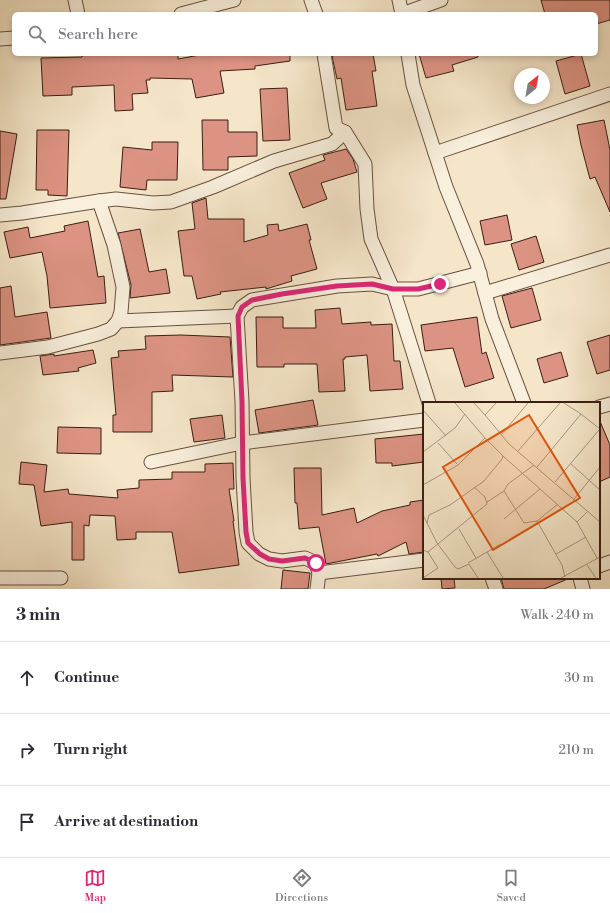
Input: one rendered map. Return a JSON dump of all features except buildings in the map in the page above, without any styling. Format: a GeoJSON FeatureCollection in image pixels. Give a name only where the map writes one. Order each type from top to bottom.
{"type":"FeatureCollection","features":[{"type":"Feature","properties":{"kind":"street"},"geometry":{"type":"LineString","coordinates":[[75,0],[78,12]]}},
{"type":"Feature","properties":{"kind":"street"},"geometry":{"type":"LineString","coordinates":[[189,12],[234,0]]}},
{"type":"Feature","properties":{"kind":"street"},"geometry":{"type":"LineString","coordinates":[[311,0],[315,12]]}},
{"type":"Feature","properties":{"kind":"street"},"geometry":{"type":"LineString","coordinates":[[399,0],[402,12]]}},
{"type":"Feature","properties":{"kind":"street"},"geometry":{"type":"LineString","coordinates":[[408,12],[441,0]]}},
{"type":"Feature","properties":{"kind":"street"},"geometry":{"type":"LineString","coordinates":[[0,39],[12,38]]}},
{"type":"Feature","properties":{"kind":"street"},"geometry":{"type":"LineString","coordinates":[[324,56],[336,128],[345,132],[365,164],[367,209],[371,239],[393,289],[430,402]]}},
{"type":"Feature","properties":{"kind":"street"},"geometry":{"type":"LineString","coordinates":[[408,56],[413,85],[446,187],[480,273],[492,319],[524,402]]}},
{"type":"Feature","properties":{"kind":"street"},"geometry":{"type":"LineString","coordinates":[[435,153],[610,94]]}},
{"type":"Feature","properties":{"kind":"street"},"geometry":{"type":"LineString","coordinates":[[0,215],[116,199],[153,203],[171,202],[214,187],[274,161],[328,146],[345,132]]}},
{"type":"Feature","properties":{"kind":"street"},"geometry":{"type":"LineString","coordinates":[[0,353],[48,348],[111,329],[118,321],[121,312],[123,287],[114,245],[99,201]]}},
{"type":"Feature","properties":{"kind":"street"},"geometry":{"type":"LineString","coordinates":[[485,293],[610,255]]}},
{"type":"Feature","properties":{"kind":"street"},"geometry":{"type":"LineString","coordinates":[[317,589],[319,573],[316,563],[305,558],[282,561],[269,559],[260,554],[248,543],[244,515],[242,402],[238,316],[242,307],[252,300],[337,286],[372,284],[393,289],[418,289],[480,273]]}},
{"type":"Feature","properties":{"kind":"street"},"geometry":{"type":"LineString","coordinates":[[118,321],[238,316]]}},
{"type":"Feature","properties":{"kind":"street"},"geometry":{"type":"LineString","coordinates":[[600,407],[610,404]]}},
{"type":"Feature","properties":{"kind":"street"},"geometry":{"type":"LineString","coordinates":[[151,462],[242,443],[423,420]]}},
{"type":"Feature","properties":{"kind":"street"},"geometry":{"type":"LineString","coordinates":[[319,573],[423,560]]}},
{"type":"Feature","properties":{"kind":"street"},"geometry":{"type":"LineString","coordinates":[[600,566],[610,562]]}},
{"type":"Feature","properties":{"kind":"street"},"geometry":{"type":"LineString","coordinates":[[0,578],[61,578]]}},
{"type":"Feature","properties":{"kind":"street"},"geometry":{"type":"LineString","coordinates":[[492,579],[496,589]]}},
{"type":"Feature","properties":{"kind":"street"},"geometry":{"type":"LineString","coordinates":[[580,579],[583,589]]}},
{"type":"Feature","properties":{"kind":"route"},"geometry":{"type":"LineString","coordinates":[[316,563],[305,558],[282,561],[269,559],[260,554],[248,543],[244,515],[242,402],[238,316],[242,307],[252,300],[282,294],[337,286],[372,284],[393,289],[418,289],[440,284]]}}]}
